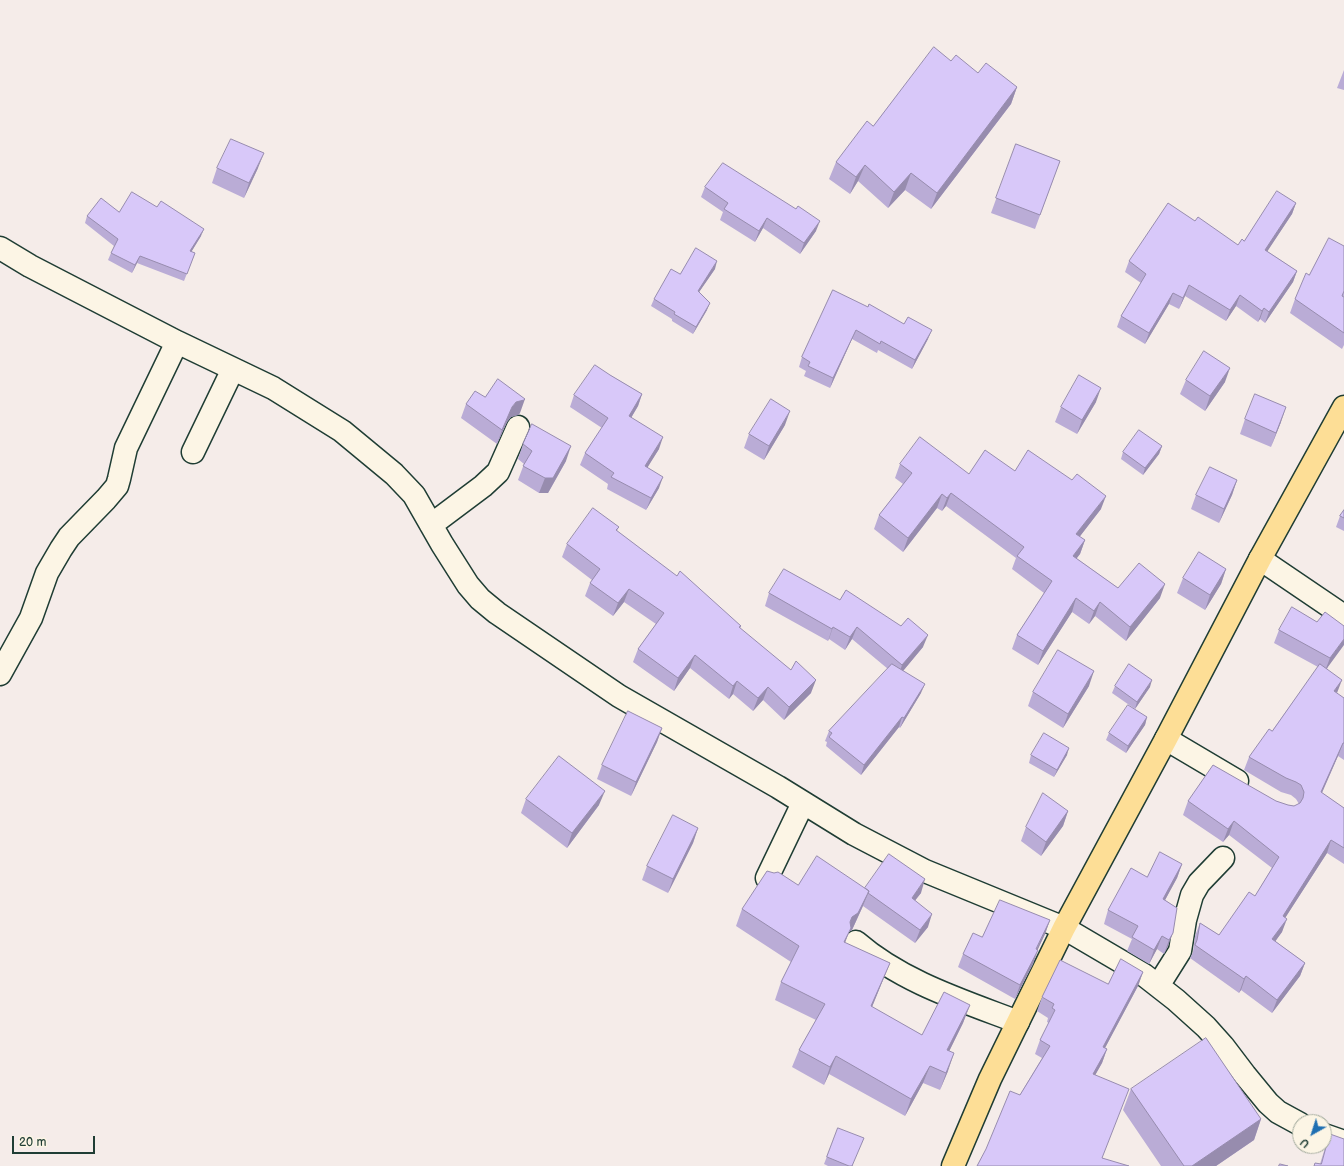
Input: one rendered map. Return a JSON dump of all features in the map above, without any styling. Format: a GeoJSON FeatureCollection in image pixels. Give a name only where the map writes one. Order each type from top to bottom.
{"type":"FeatureCollection","features":[{"type":"Feature","properties":{"kind":"main road"},"geometry":{"type":"LineString","coordinates":[[953,1166],[990,1079],[1064,928],[1166,739],[1260,559],[1344,407]]}},
{"type":"Feature","properties":{"kind":"street"},"geometry":{"type":"LineString","coordinates":[[0,248],[30,266],[177,342],[273,388],[342,431],[399,479],[414,495],[442,517],[468,585],[480,599],[497,613],[619,696],[854,834],[924,871],[1064,928],[1144,975],[1168,971],[1180,951],[1187,909],[1192,895],[1199,883],[1223,858]]}},
{"type":"Feature","properties":{"kind":"street"},"geometry":{"type":"LineString","coordinates":[[0,674],[31,618],[47,573],[61,549],[69,537],[106,499],[116,486],[126,448],[177,342]]}},
{"type":"Feature","properties":{"kind":"street"},"geometry":{"type":"LineString","coordinates":[[194,452],[233,369]]}},
{"type":"Feature","properties":{"kind":"street"},"geometry":{"type":"LineString","coordinates":[[442,517],[483,486],[498,472],[518,427]]}},
{"type":"Feature","properties":{"kind":"street"},"geometry":{"type":"LineString","coordinates":[[1260,559],[1344,616]]}},
{"type":"Feature","properties":{"kind":"street"},"geometry":{"type":"LineString","coordinates":[[1166,739],[1254,790]]}},
{"type":"Feature","properties":{"kind":"street"},"geometry":{"type":"LineString","coordinates":[[767,878],[803,803]]}},
{"type":"Feature","properties":{"kind":"street"},"geometry":{"type":"LineString","coordinates":[[856,942],[880,960],[930,987],[1018,1022]]}},
{"type":"Feature","properties":{"kind":"street"},"geometry":{"type":"LineString","coordinates":[[1168,971],[1206,1027],[1268,1103],[1278,1112],[1292,1120]]}},
{"type":"Feature","properties":{"kind":"street"},"geometry":{"type":"LineString","coordinates":[[1332,1138],[1344,1142]]}},
{"type":"Feature","properties":{"kind":"building"},"geometry":{"type":"Polygon","coordinates":[[[934,47],[951,61],[956,55],[978,73],[986,63],[1017,87],[937,193],[911,173],[894,192],[865,165],[856,177],[836,162],[867,121],[873,126],[934,47]]]}},
{"type":"Feature","properties":{"kind":"building"},"geometry":{"type":"Polygon","coordinates":[[[231,139],[264,153],[249,183],[217,168],[231,139]]]}},
{"type":"Feature","properties":{"kind":"building"},"geometry":{"type":"Polygon","coordinates":[[[1016,144],[1060,161],[1040,215],[996,198],[1016,144]]]}},
{"type":"Feature","properties":{"kind":"building"},"geometry":{"type":"Polygon","coordinates":[[[723,163],[796,209],[798,206],[820,221],[804,243],[767,218],[759,231],[724,209],[728,203],[705,187],[723,163]]]}},
{"type":"Feature","properties":{"kind":"building"},"geometry":{"type":"Polygon","coordinates":[[[1277,191],[1296,203],[1265,250],[1297,271],[1269,312],[1264,308],[1262,311],[1240,295],[1230,310],[1189,285],[1183,298],[1173,293],[1149,333],[1121,316],[1146,274],[1129,261],[1168,203],[1195,221],[1198,217],[1238,245],[1242,239],[1244,241],[1277,191]]]}},
{"type":"Feature","properties":{"kind":"building"},"geometry":{"type":"Polygon","coordinates":[[[132,192],[157,207],[161,201],[204,229],[190,251],[195,253],[187,274],[140,256],[135,265],[111,253],[118,239],[87,216],[101,198],[119,212],[132,192]]]}},
{"type":"Feature","properties":{"kind":"building"},"geometry":{"type":"Polygon","coordinates":[[[1329,238],[1344,246],[1344,291],[1342,296],[1344,297],[1344,333],[1295,299],[1306,273],[1309,275],[1329,238]]]}},
{"type":"Feature","properties":{"kind":"building"},"geometry":{"type":"Polygon","coordinates":[[[696,248],[717,261],[698,291],[710,303],[696,327],[674,314],[675,312],[654,299],[671,269],[680,274],[696,248]]]}},
{"type":"Feature","properties":{"kind":"building"},"geometry":{"type":"Polygon","coordinates":[[[833,290],[868,307],[869,304],[904,324],[908,317],[932,330],[915,360],[881,341],[880,344],[856,330],[833,378],[808,366],[810,362],[802,357],[833,290]]]}},
{"type":"Feature","properties":{"kind":"building"},"geometry":{"type":"Polygon","coordinates":[[[1204,351],[1230,368],[1210,396],[1186,380],[1204,351]]]}},
{"type":"Feature","properties":{"kind":"building"},"geometry":{"type":"Polygon","coordinates":[[[595,365],[642,394],[629,416],[663,437],[645,466],[663,477],[651,498],[611,477],[614,473],[585,453],[608,418],[574,395],[595,365]]]}},
{"type":"Feature","properties":{"kind":"building"},"geometry":{"type":"Polygon","coordinates":[[[1079,375],[1101,388],[1082,420],[1061,407],[1079,375]]]}},
{"type":"Feature","properties":{"kind":"building"},"geometry":{"type":"Polygon","coordinates":[[[498,379],[525,399],[516,402],[512,407],[502,430],[466,404],[475,391],[485,397],[498,379]]]}},
{"type":"Feature","properties":{"kind":"building"},"geometry":{"type":"Polygon","coordinates":[[[1255,394],[1286,407],[1276,433],[1245,419],[1255,394]]]}},
{"type":"Feature","properties":{"kind":"building"},"geometry":{"type":"Polygon","coordinates":[[[771,399],[790,411],[769,446],[749,434],[771,399]]]}},
{"type":"Feature","properties":{"kind":"building"},"geometry":{"type":"Polygon","coordinates":[[[532,424],[571,446],[553,478],[545,478],[523,466],[532,451],[523,444],[532,424]]]}},
{"type":"Feature","properties":{"kind":"building"},"geometry":{"type":"Polygon","coordinates":[[[1139,430],[1162,446],[1145,468],[1123,452],[1139,430]]]}},
{"type":"Feature","properties":{"kind":"building"},"geometry":{"type":"Polygon","coordinates":[[[920,437],[969,474],[985,450],[1015,471],[1028,450],[1072,480],[1077,474],[1106,496],[1076,534],[1085,540],[1073,556],[1118,588],[1139,563],[1165,584],[1130,627],[1100,602],[1094,611],[1076,598],[1043,651],[1017,635],[1052,581],[1017,556],[1024,547],[951,493],[947,498],[942,494],[908,538],[879,515],[912,473],[900,464],[920,437]]]}},
{"type":"Feature","properties":{"kind":"building"},"geometry":{"type":"Polygon","coordinates":[[[1210,467],[1237,480],[1224,509],[1196,495],[1210,467]]]}},
{"type":"Feature","properties":{"kind":"building"},"geometry":{"type":"Polygon","coordinates":[[[593,508],[619,527],[616,530],[677,576],[680,571],[741,626],[739,627],[791,670],[796,661],[816,680],[789,707],[768,687],[758,698],[737,681],[733,686],[695,655],[678,678],[638,649],[664,613],[629,589],[618,603],[590,583],[600,569],[567,544],[593,508]]]}},
{"type":"Feature","properties":{"kind":"building"},"geometry":{"type":"Polygon","coordinates":[[[1344,510],[1344,518],[1340,516],[1344,510]]]}},
{"type":"Feature","properties":{"kind":"building"},"geometry":{"type":"Polygon","coordinates":[[[1199,552],[1226,569],[1210,595],[1183,578],[1199,552]]]}},
{"type":"Feature","properties":{"kind":"building"},"geometry":{"type":"Polygon","coordinates":[[[784,569],[840,600],[846,590],[901,626],[908,618],[928,635],[902,665],[857,627],[850,637],[833,627],[832,629],[769,593],[784,569]]]}},
{"type":"Feature","properties":{"kind":"building"},"geometry":{"type":"Polygon","coordinates":[[[1292,607],[1317,622],[1325,612],[1344,626],[1344,639],[1330,658],[1279,630],[1292,607]]]}},
{"type":"Feature","properties":{"kind":"building"},"geometry":{"type":"Polygon","coordinates":[[[1058,650],[1094,671],[1068,714],[1033,692],[1058,650]]]}},
{"type":"Feature","properties":{"kind":"building"},"geometry":{"type":"Polygon","coordinates":[[[892,664],[925,684],[904,718],[902,717],[864,765],[829,737],[832,733],[829,731],[892,664]]]}},
{"type":"Feature","properties":{"kind":"building"},"geometry":{"type":"Polygon","coordinates":[[[1129,664],[1152,680],[1137,702],[1115,686],[1129,664]]]}},
{"type":"Feature","properties":{"kind":"building"},"geometry":{"type":"Polygon","coordinates":[[[1320,664],[1342,680],[1334,691],[1344,698],[1344,743],[1321,792],[1344,808],[1344,848],[1331,840],[1283,916],[1287,919],[1272,939],[1305,963],[1277,1000],[1246,976],[1244,979],[1195,945],[1200,923],[1219,935],[1249,892],[1255,896],[1279,857],[1234,821],[1228,829],[1188,801],[1213,765],[1276,801],[1294,806],[1300,803],[1304,792],[1301,785],[1249,757],[1269,729],[1272,731],[1320,664]]]}},
{"type":"Feature","properties":{"kind":"building"},"geometry":{"type":"Polygon","coordinates":[[[1128,705],[1147,717],[1128,746],[1109,733],[1128,705]]]}},
{"type":"Feature","properties":{"kind":"building"},"geometry":{"type":"Polygon","coordinates":[[[628,711],[662,728],[636,782],[602,765],[628,711]]]}},
{"type":"Feature","properties":{"kind":"building"},"geometry":{"type":"Polygon","coordinates":[[[1044,733],[1069,748],[1057,770],[1031,755],[1044,733]]]}},
{"type":"Feature","properties":{"kind":"building"},"geometry":{"type":"Polygon","coordinates":[[[559,756],[605,791],[572,833],[526,799],[559,756]]]}},
{"type":"Feature","properties":{"kind":"building"},"geometry":{"type":"Polygon","coordinates":[[[1043,793],[1068,811],[1046,842],[1026,827],[1043,793]]]}},
{"type":"Feature","properties":{"kind":"building"},"geometry":{"type":"Polygon","coordinates":[[[673,815],[698,828],[673,879],[647,866],[673,815]]]}},
{"type":"Feature","properties":{"kind":"building"},"geometry":{"type":"Polygon","coordinates":[[[1160,852],[1182,864],[1163,899],[1177,908],[1173,933],[1169,940],[1162,936],[1154,950],[1132,937],[1138,926],[1108,910],[1131,868],[1147,877],[1160,852]]]}},
{"type":"Feature","properties":{"kind":"building"},"geometry":{"type":"Polygon","coordinates":[[[889,854],[925,879],[912,898],[932,914],[920,930],[868,893],[869,891],[865,888],[889,854]]]}},
{"type":"Feature","properties":{"kind":"building"},"geometry":{"type":"Polygon","coordinates":[[[817,856],[869,891],[858,913],[852,917],[850,922],[851,928],[844,942],[890,963],[871,1006],[922,1035],[944,992],[970,1005],[947,1050],[954,1053],[946,1073],[930,1066],[911,1099],[836,1056],[830,1067],[799,1050],[825,1004],[781,982],[799,946],[742,909],[767,871],[774,873],[778,872],[798,885],[817,856]]]}},
{"type":"Feature","properties":{"kind":"building"},"geometry":{"type":"Polygon","coordinates":[[[1000,900],[1050,920],[1036,949],[1038,950],[1020,985],[963,954],[973,933],[982,937],[1000,900]]]}},
{"type":"Feature","properties":{"kind":"building"},"geometry":{"type":"Polygon","coordinates":[[[1121,959],[1143,972],[1103,1047],[1107,1049],[1093,1074],[1129,1089],[1102,1158],[1129,1166],[977,1166],[986,1149],[1010,1091],[1020,1095],[1050,1046],[1040,1040],[1055,1010],[1052,1008],[1054,1004],[1042,997],[1060,960],[1108,984],[1121,959]]]}},
{"type":"Feature","properties":{"kind":"building"},"geometry":{"type":"Polygon","coordinates":[[[1206,1038],[1261,1119],[1192,1166],[1184,1166],[1131,1089],[1206,1038]]]}},
{"type":"Feature","properties":{"kind":"building"},"geometry":{"type":"Polygon","coordinates":[[[838,1128],[864,1138],[852,1166],[827,1157],[838,1128]]]}},
{"type":"Feature","properties":{"kind":"building"},"geometry":{"type":"Polygon","coordinates":[[[1332,1135],[1344,1139],[1344,1166],[1314,1166],[1315,1163],[1321,1164],[1324,1154],[1332,1154],[1332,1135]]]}}]}
